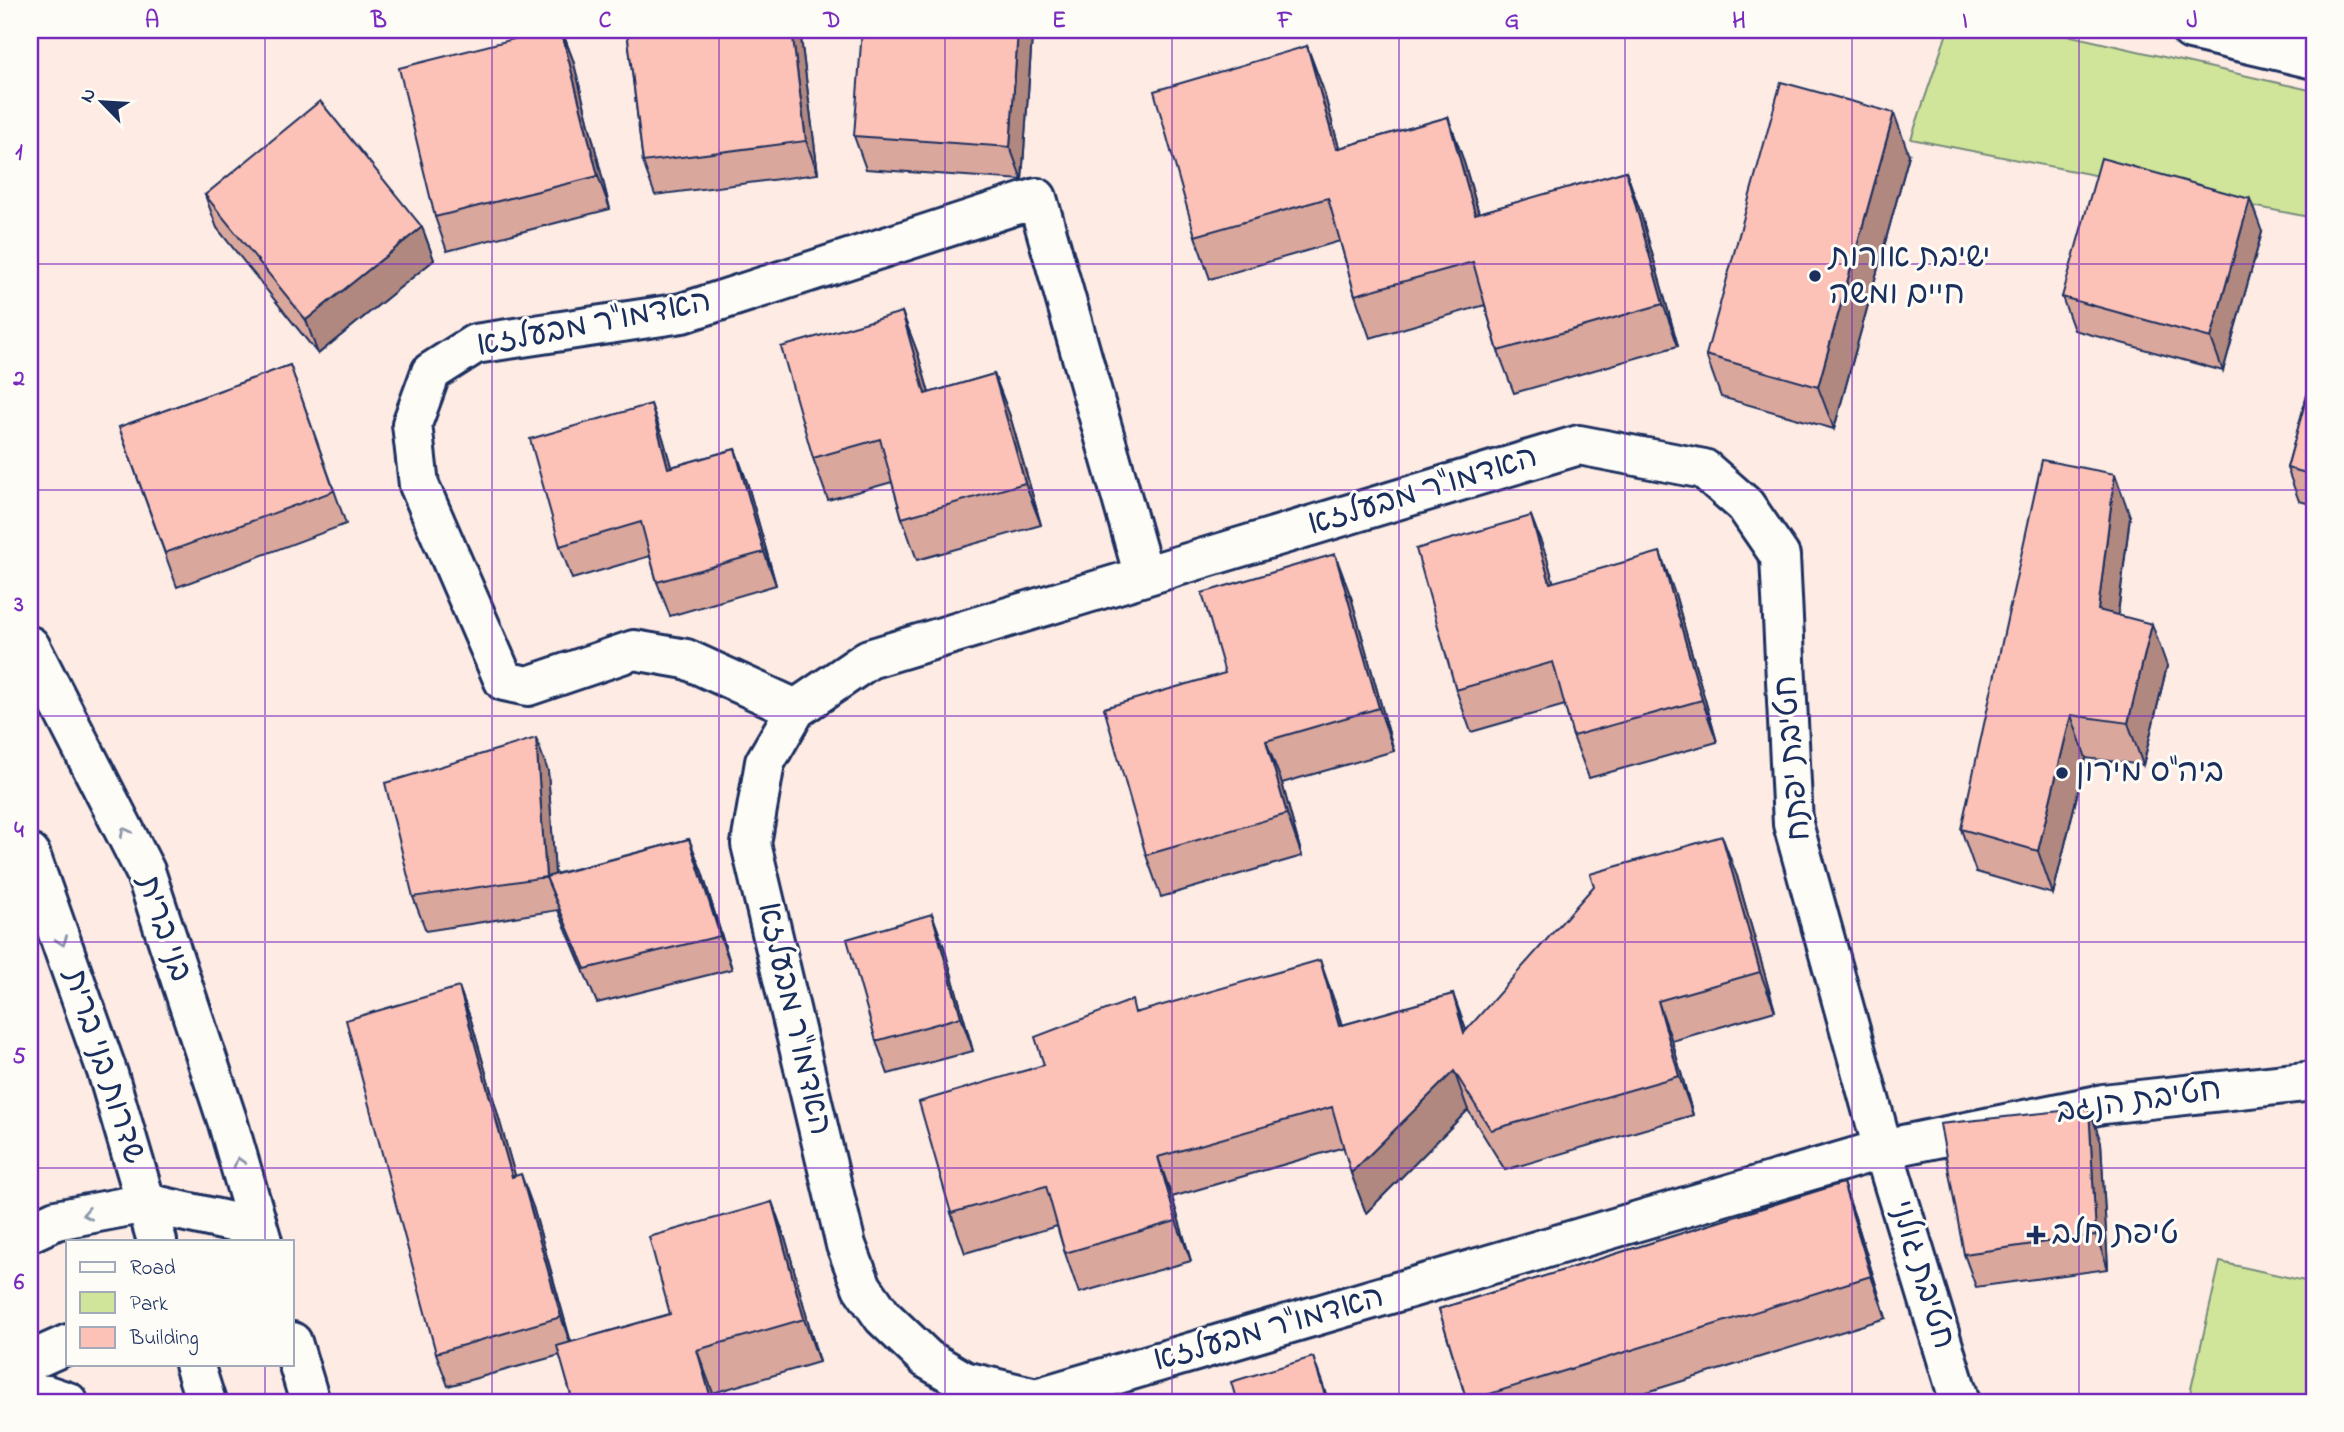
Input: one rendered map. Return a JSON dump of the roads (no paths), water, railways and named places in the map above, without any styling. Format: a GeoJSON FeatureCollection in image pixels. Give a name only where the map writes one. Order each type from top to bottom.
{"type":"FeatureCollection","features":[{"type":"Feature","properties":{"kind":"street"},"geometry":{"type":"LineString","coordinates":[[2191,30],[2314,59]]}},
{"type":"Feature","properties":{"kind":"street","name":"האדמו\"ר מבעלזא"},"geometry":{"type":"LineString","coordinates":[[796,709],[686,659],[634,650],[528,686],[505,681],[418,485],[412,424],[431,372],[475,344],[682,313],[1037,198],[1144,576]]}},
{"type":"Feature","properties":{"kind":"street","name":"האדמו\"ר מבעלזא"},"geometry":{"type":"LineString","coordinates":[[1704,469],[1579,445],[869,659],[796,709],[765,762],[751,844],[846,1245],[862,1287],[883,1317],[927,1359],[964,1381],[1030,1400],[1883,1149]]}},
{"type":"Feature","properties":{"kind":"street","name":"חטיבת יפתח"},"geometry":{"type":"LineString","coordinates":[[1704,469],[1745,505],[1780,556],[1793,824],[1883,1149]]}},
{"type":"Feature","properties":{"kind":"street","name":"בני ברית"},"geometry":{"type":"LineString","coordinates":[[30,646],[145,871],[227,1120],[253,1237]]}},
{"type":"Feature","properties":{"kind":"street","name":"שדרות בני ברית"},"geometry":{"type":"LineString","coordinates":[[30,854],[98,1042],[157,1240]]}},
{"type":"Feature","properties":{"kind":"street","name":"חטיבת הנגב"},"geometry":{"type":"LineString","coordinates":[[1883,1149],[2103,1104],[2314,1080]]}},
{"type":"Feature","properties":{"kind":"street","name":"חטיבת גולני"},"geometry":{"type":"LineString","coordinates":[[1883,1149],[1960,1402]]}},
{"type":"Feature","properties":{"kind":"street"},"geometry":{"type":"LineString","coordinates":[[30,1232],[56,1220],[146,1203],[253,1237]]}},
{"type":"Feature","properties":{"kind":"street"},"geometry":{"type":"LineString","coordinates":[[30,1361],[66,1345]]}},
{"type":"Feature","properties":{"kind":"street"},"geometry":{"type":"LineString","coordinates":[[294,1349],[310,1402]]}},
{"type":"Feature","properties":{"kind":"street"},"geometry":{"type":"LineString","coordinates":[[195,1366],[205,1402]]}},
{"type":"Feature","properties":{"kind":"street"},"geometry":{"type":"LineString","coordinates":[[30,1394],[47,1395],[68,1402]]}},
{"type":"Feature","properties":{"kind":"place","name":"ישיבת אורות חיים ומשה"},"geometry":{"type":"Point","coordinates":[1815,276]}},
{"type":"Feature","properties":{"kind":"place","name":"ביה\"ס מירון"},"geometry":{"type":"Point","coordinates":[2062,773]}},
{"type":"Feature","properties":{"kind":"place","name":"טיפת חלב"},"geometry":{"type":"Point","coordinates":[2036,1235]}}]}
